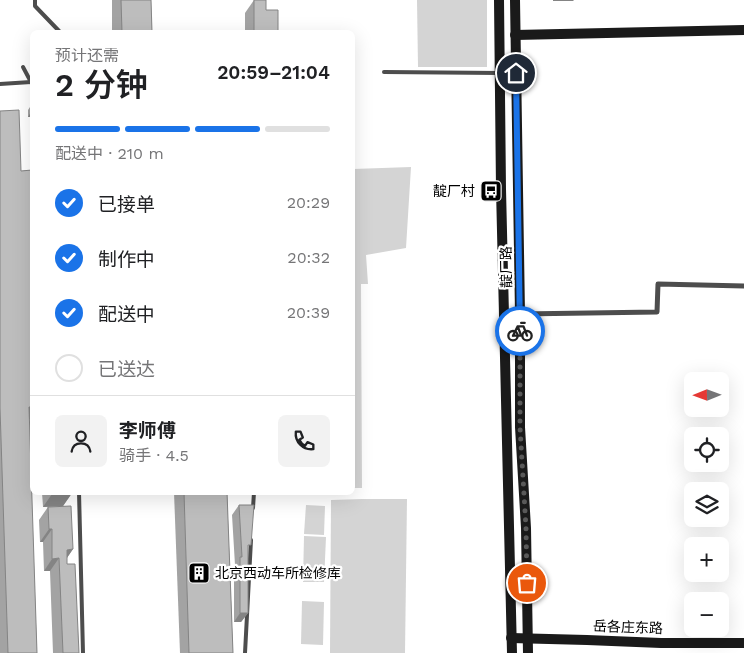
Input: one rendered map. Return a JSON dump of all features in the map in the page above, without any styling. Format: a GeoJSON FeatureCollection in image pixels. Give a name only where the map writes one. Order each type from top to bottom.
{"type":"FeatureCollection","features":[{"type":"Feature","properties":{"kind":"main road"},"geometry":{"type":"LineString","coordinates":[[499,0],[501,189],[512,653]]}},
{"type":"Feature","properties":{"kind":"main road","name":"靛厂路"},"geometry":{"type":"LineString","coordinates":[[514,0],[520,314],[520,427],[526,528],[528,653]]}},
{"type":"Feature","properties":{"kind":"main road"},"geometry":{"type":"LineString","coordinates":[[515,35],[744,30]]}},
{"type":"Feature","properties":{"kind":"main road","name":"岳各庄东路"},"geometry":{"type":"LineString","coordinates":[[511,638],[661,643],[744,643]]}},
{"type":"Feature","properties":{"kind":"street"},"geometry":{"type":"LineString","coordinates":[[520,314],[657,312],[658,284],[744,286]]}},
{"type":"Feature","properties":{"kind":"lane"},"geometry":{"type":"LineString","coordinates":[[35,0],[35,6],[58,30]]}},
{"type":"Feature","properties":{"kind":"lane"},"geometry":{"type":"LineString","coordinates":[[23,67],[30,79]]}},
{"type":"Feature","properties":{"kind":"lane"},"geometry":{"type":"LineString","coordinates":[[384,72],[500,73]]}},
{"type":"Feature","properties":{"kind":"lane"},"geometry":{"type":"LineString","coordinates":[[0,84],[30,83]]}},
{"type":"Feature","properties":{"kind":"lane"},"geometry":{"type":"LineString","coordinates":[[79,495],[84,653]]}},
{"type":"Feature","properties":{"kind":"lane"},"geometry":{"type":"LineString","coordinates":[[253,511],[254,495]]}},
{"type":"Feature","properties":{"kind":"lane"},"geometry":{"type":"LineString","coordinates":[[72,510],[79,510]]}},
{"type":"Feature","properties":{"kind":"lane"},"geometry":{"type":"LineString","coordinates":[[245,653],[252,530]]}},
{"type":"Feature","properties":{"kind":"shaded area"},"geometry":{"type":"Polygon","coordinates":[[[417,0],[487,0],[487,67],[418,67],[417,0]]]}},
{"type":"Feature","properties":{"kind":"shaded area"},"geometry":{"type":"Polygon","coordinates":[[[411,167],[406,248],[366,255],[368,284],[361,284],[362,488],[355,488],[355,169],[411,167]]]}},
{"type":"Feature","properties":{"kind":"shaded area"},"geometry":{"type":"Polygon","coordinates":[[[407,499],[405,653],[330,653],[331,500],[407,499]]]}},
{"type":"Feature","properties":{"kind":"shaded area"},"geometry":{"type":"Polygon","coordinates":[[[306,505],[325,506],[324,535],[304,534],[306,505]]]}},
{"type":"Feature","properties":{"kind":"shaded area"},"geometry":{"type":"Polygon","coordinates":[[[304,536],[326,537],[324,582],[303,582],[304,536]]]}},
{"type":"Feature","properties":{"kind":"shaded area"},"geometry":{"type":"Polygon","coordinates":[[[302,601],[324,602],[323,645],[301,644],[302,601]]]}},
{"type":"Feature","properties":{"kind":"building"},"geometry":{"type":"Polygon","coordinates":[[[121,0],[151,0],[152,30],[122,30],[121,0]]]}},
{"type":"Feature","properties":{"kind":"building"},"geometry":{"type":"Polygon","coordinates":[[[254,0],[266,0],[266,10],[278,10],[278,30],[254,30],[254,0]]]}},
{"type":"Feature","properties":{"kind":"building"},"geometry":{"type":"Polygon","coordinates":[[[19,110],[21,171],[30,170],[30,495],[32,495],[37,653],[8,653],[0,408],[0,111],[19,110]]]}},
{"type":"Feature","properties":{"kind":"building","name":"北京西动车所检修库"},"geometry":{"type":"Polygon","coordinates":[[[184,495],[227,495],[233,653],[189,653],[184,495]]]}},
{"type":"Feature","properties":{"kind":"building"},"geometry":{"type":"Polygon","coordinates":[[[239,505],[254,505],[251,545],[248,545],[248,613],[240,613],[240,557],[242,557],[239,505]]]}},
{"type":"Feature","properties":{"kind":"building"},"geometry":{"type":"Polygon","coordinates":[[[71,506],[73,549],[67,550],[67,564],[75,564],[79,653],[63,653],[59,558],[52,559],[52,529],[49,529],[48,507],[71,506]]]}},
{"type":"Feature","properties":{"kind":"way so far"},"geometry":{"type":"LineString","coordinates":[[520,331],[520,427],[527,583]]}},
{"type":"Feature","properties":{"kind":"place","name":"靛厂村"},"geometry":{"type":"Point","coordinates":[491,191]}},
{"type":"Feature","properties":{"kind":"place","name":"北京西动车所检修库"},"geometry":{"type":"Point","coordinates":[199,573]}},
{"type":"Feature","properties":{"kind":"route"},"geometry":{"type":"LineString","coordinates":[[516,73],[520,331]]}}]}
